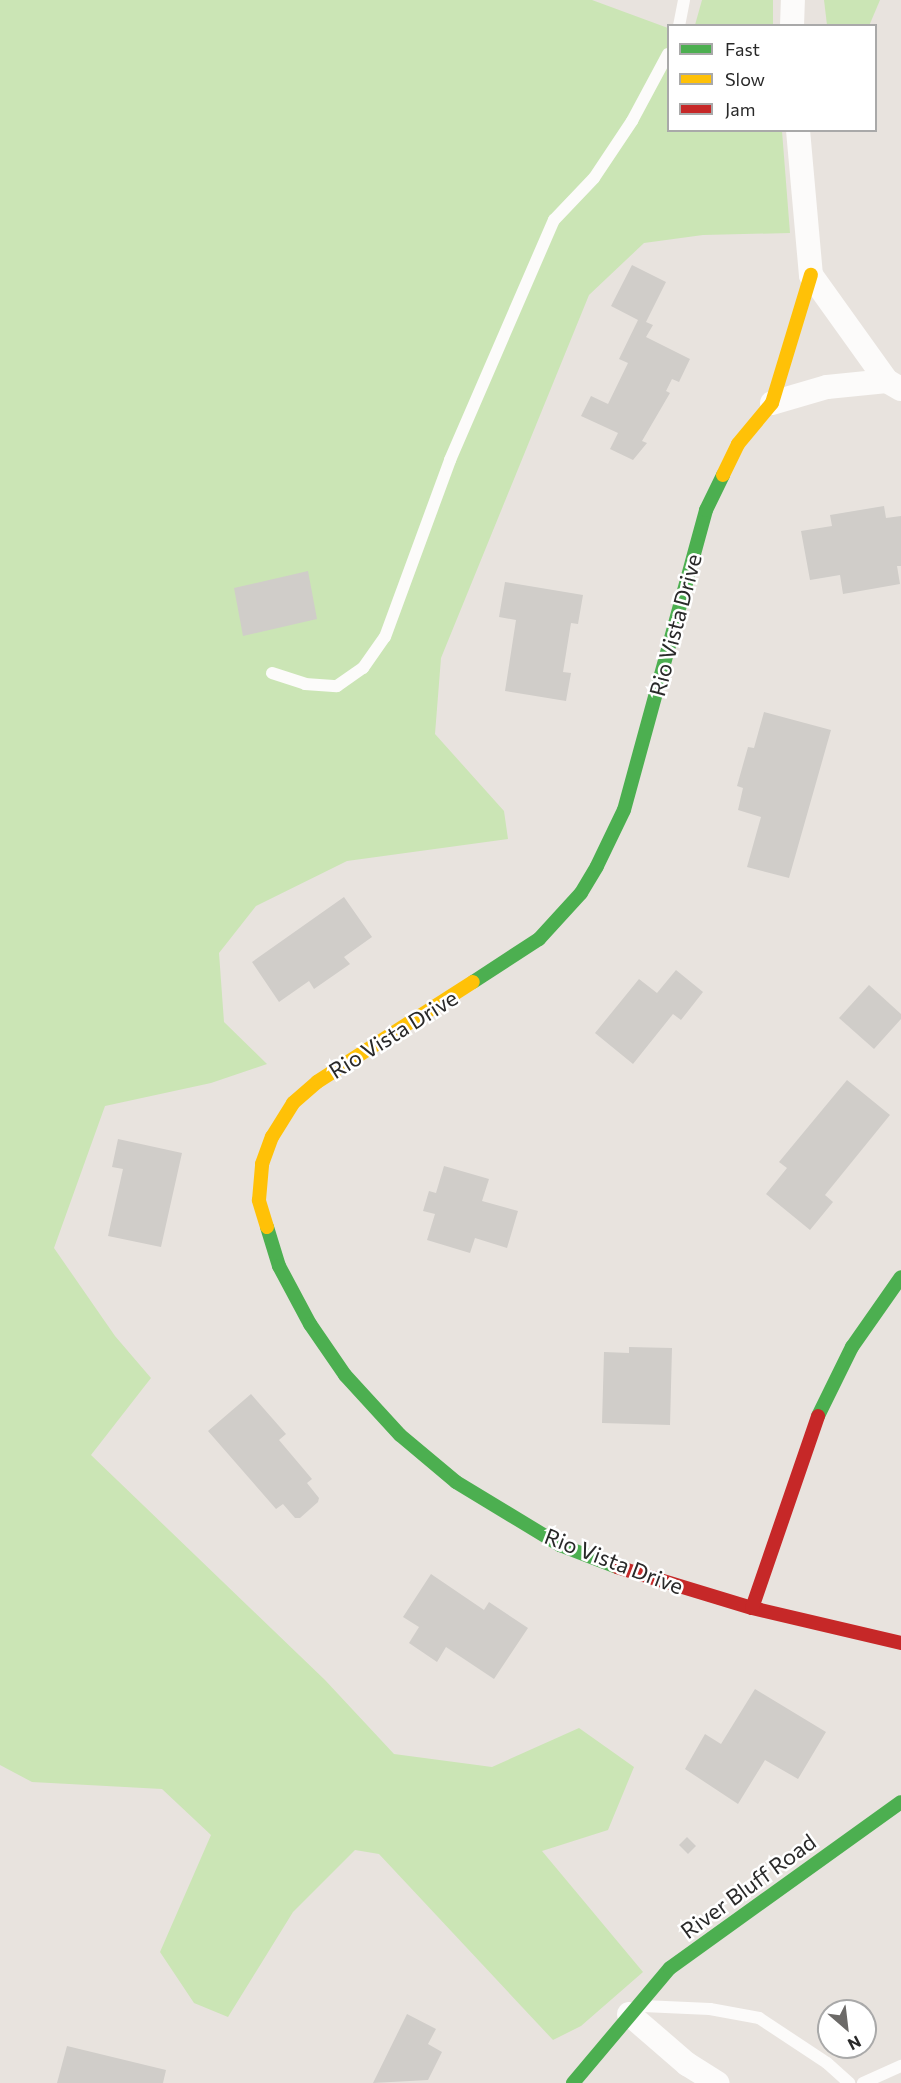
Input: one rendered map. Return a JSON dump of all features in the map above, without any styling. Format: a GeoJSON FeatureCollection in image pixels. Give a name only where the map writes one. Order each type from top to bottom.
{"type":"FeatureCollection","features":[{"type":"Feature","properties":{"kind":"street"},"geometry":{"type":"LineString","coordinates":[[792,24],[793,0]]}},
{"type":"Feature","properties":{"kind":"street","name":"Rio Vista Drive"},"geometry":{"type":"LineString","coordinates":[[798,132],[812,275],[772,404],[738,444],[706,510],[624,810],[581,893],[531,945],[317,1082],[293,1103],[272,1137],[262,1164],[259,1200],[279,1266],[310,1324],[345,1376],[400,1435],[456,1482],[560,1545],[630,1572],[752,1608],[901,1643]]}},
{"type":"Feature","properties":{"kind":"street","name":"Rio Vista Drive"},"geometry":{"type":"LineString","coordinates":[[812,275],[894,385]]}},
{"type":"Feature","properties":{"kind":"street"},"geometry":{"type":"LineString","coordinates":[[772,404],[827,387],[894,385]]}},
{"type":"Feature","properties":{"kind":"street"},"geometry":{"type":"LineString","coordinates":[[752,1608],[804,1450],[828,1392],[852,1347],[901,1277]]}},
{"type":"Feature","properties":{"kind":"street","name":"River Bluff Road"},"geometry":{"type":"LineString","coordinates":[[573,2083],[632,2010],[670,1968],[901,1802]]}},
{"type":"Feature","properties":{"kind":"street"},"geometry":{"type":"LineString","coordinates":[[632,2010],[687,2064],[717,2083]]}},
{"type":"Feature","properties":{"kind":"lane"},"geometry":{"type":"LineString","coordinates":[[679,24],[684,0]]}},
{"type":"Feature","properties":{"kind":"lane"},"geometry":{"type":"LineString","coordinates":[[272,673],[305,684],[337,686],[363,668],[385,637],[450,460],[554,220],[594,178],[632,121],[667,58]]}},
{"type":"Feature","properties":{"kind":"lane"},"geometry":{"type":"LineString","coordinates":[[632,2010],[710,2009],[759,2018],[827,2063],[849,2083]]}},
{"type":"Feature","properties":{"kind":"lane"},"geometry":{"type":"LineString","coordinates":[[863,2083],[901,2066]]}},
{"type":"Feature","properties":{"kind":"green space"},"geometry":{"type":"Polygon","coordinates":[[[0,0],[592,0],[667,28],[667,132],[782,132],[790,233],[703,235],[644,243],[589,295],[441,658],[435,734],[504,811],[508,839],[347,861],[256,906],[219,953],[224,1022],[267,1064],[211,1083],[105,1106],[54,1248],[115,1336],[151,1378],[91,1455],[325,1680],[394,1754],[492,1767],[579,1728],[634,1767],[608,1830],[542,1851],[643,1972],[581,2026],[553,2040],[379,1854],[355,1850],[293,1912],[228,2017],[194,2003],[160,1952],[211,1835],[162,1789],[32,1782],[0,1765],[0,0]]]}},
{"type":"Feature","properties":{"kind":"green space"},"geometry":{"type":"Polygon","coordinates":[[[702,0],[773,0],[773,24],[695,24],[702,0]]]}},
{"type":"Feature","properties":{"kind":"green space"},"geometry":{"type":"Polygon","coordinates":[[[824,0],[880,0],[870,24],[827,24],[824,0]]]}},
{"type":"Feature","properties":{"kind":"building"},"geometry":{"type":"Polygon","coordinates":[[[632,265],[666,282],[646,322],[653,325],[646,337],[690,359],[679,382],[672,379],[666,391],[670,393],[642,441],[647,443],[633,460],[610,449],[618,433],[581,416],[591,396],[608,404],[628,363],[619,359],[638,320],[611,306],[632,265]]]}},
{"type":"Feature","properties":{"kind":"building"},"geometry":{"type":"Polygon","coordinates":[[[884,506],[886,518],[901,516],[901,566],[897,566],[900,584],[843,594],[840,575],[810,580],[801,531],[832,526],[830,515],[884,506]]]}},
{"type":"Feature","properties":{"kind":"building"},"geometry":{"type":"Polygon","coordinates":[[[308,571],[317,619],[243,636],[234,588],[308,571]]]}},
{"type":"Feature","properties":{"kind":"building"},"geometry":{"type":"Polygon","coordinates":[[[505,582],[583,595],[578,624],[571,623],[563,672],[571,673],[566,701],[505,691],[516,620],[499,617],[505,582]]]}},
{"type":"Feature","properties":{"kind":"building"},"geometry":{"type":"Polygon","coordinates":[[[764,712],[831,730],[789,878],[747,867],[761,817],[738,810],[743,788],[737,786],[748,747],[754,748],[764,712]]]}},
{"type":"Feature","properties":{"kind":"building"},"geometry":{"type":"Polygon","coordinates":[[[344,897],[372,937],[344,957],[350,964],[314,989],[309,981],[279,1002],[252,962],[344,897]]]}},
{"type":"Feature","properties":{"kind":"building"},"geometry":{"type":"Polygon","coordinates":[[[676,970],[703,992],[681,1020],[673,1014],[633,1064],[595,1033],[639,979],[657,993],[676,970]]]}},
{"type":"Feature","properties":{"kind":"building"},"geometry":{"type":"Polygon","coordinates":[[[869,985],[901,1014],[901,1019],[874,1049],[839,1018],[869,985]]]}},
{"type":"Feature","properties":{"kind":"building"},"geometry":{"type":"Polygon","coordinates":[[[847,1080],[890,1115],[825,1195],[833,1202],[810,1230],[766,1194],[787,1168],[779,1162],[847,1080]]]}},
{"type":"Feature","properties":{"kind":"building"},"geometry":{"type":"Polygon","coordinates":[[[118,1139],[182,1153],[161,1247],[108,1236],[123,1169],[112,1167],[118,1139]]]}},
{"type":"Feature","properties":{"kind":"building"},"geometry":{"type":"Polygon","coordinates":[[[444,1166],[489,1179],[482,1201],[518,1211],[507,1248],[475,1238],[470,1253],[427,1240],[435,1214],[423,1211],[429,1191],[436,1193],[444,1166]]]}},
{"type":"Feature","properties":{"kind":"building"},"geometry":{"type":"Polygon","coordinates":[[[629,1347],[672,1348],[670,1425],[602,1423],[604,1352],[629,1353],[629,1347]]]}},
{"type":"Feature","properties":{"kind":"building"},"geometry":{"type":"Polygon","coordinates":[[[251,1394],[286,1434],[279,1440],[312,1479],[307,1483],[319,1498],[318,1502],[300,1518],[295,1518],[283,1504],[276,1509],[208,1431],[251,1394]]]}},
{"type":"Feature","properties":{"kind":"building"},"geometry":{"type":"Polygon","coordinates":[[[431,1574],[484,1610],[489,1602],[528,1628],[494,1679],[446,1647],[437,1662],[409,1643],[419,1627],[403,1617],[431,1574]]]}},
{"type":"Feature","properties":{"kind":"building"},"geometry":{"type":"Polygon","coordinates":[[[755,1689],[826,1732],[798,1779],[765,1760],[738,1804],[685,1769],[705,1734],[721,1744],[755,1689]]]}},
{"type":"Feature","properties":{"kind":"building"},"geometry":{"type":"Polygon","coordinates":[[[687,1837],[696,1846],[688,1854],[679,1845],[687,1837]]]}},
{"type":"Feature","properties":{"kind":"building"},"geometry":{"type":"Polygon","coordinates":[[[407,2014],[436,2029],[428,2044],[442,2052],[428,2080],[373,2083],[407,2014]]]}},
{"type":"Feature","properties":{"kind":"building"},"geometry":{"type":"Polygon","coordinates":[[[67,2046],[166,2070],[163,2083],[57,2083],[67,2046]]]}},
{"type":"Feature","properties":{"kind":"traffic: fast"},"geometry":{"type":"LineString","coordinates":[[473,982],[539,939],[581,893],[597,866],[624,810],[706,510],[723,475]]}},
{"type":"Feature","properties":{"kind":"traffic: fast"},"geometry":{"type":"LineString","coordinates":[[267,1227],[279,1266],[310,1324],[345,1375],[400,1435],[456,1482],[560,1545],[617,1567]]}},
{"type":"Feature","properties":{"kind":"traffic: fast"},"geometry":{"type":"LineString","coordinates":[[818,1416],[852,1347],[901,1277]]}},
{"type":"Feature","properties":{"kind":"traffic: fast"},"geometry":{"type":"LineString","coordinates":[[573,2083],[670,1968],[901,1802]]}},
{"type":"Feature","properties":{"kind":"traffic: slow"},"geometry":{"type":"LineString","coordinates":[[723,475],[738,444],[772,403],[811,275]]}},
{"type":"Feature","properties":{"kind":"traffic: slow"},"geometry":{"type":"LineString","coordinates":[[267,1227],[259,1200],[262,1164],[272,1137],[293,1103],[317,1082],[473,982]]}},
{"type":"Feature","properties":{"kind":"traffic: jam"},"geometry":{"type":"LineString","coordinates":[[752,1608],[818,1416]]}},
{"type":"Feature","properties":{"kind":"traffic: jam"},"geometry":{"type":"LineString","coordinates":[[617,1567],[752,1608],[901,1643]]}}]}
